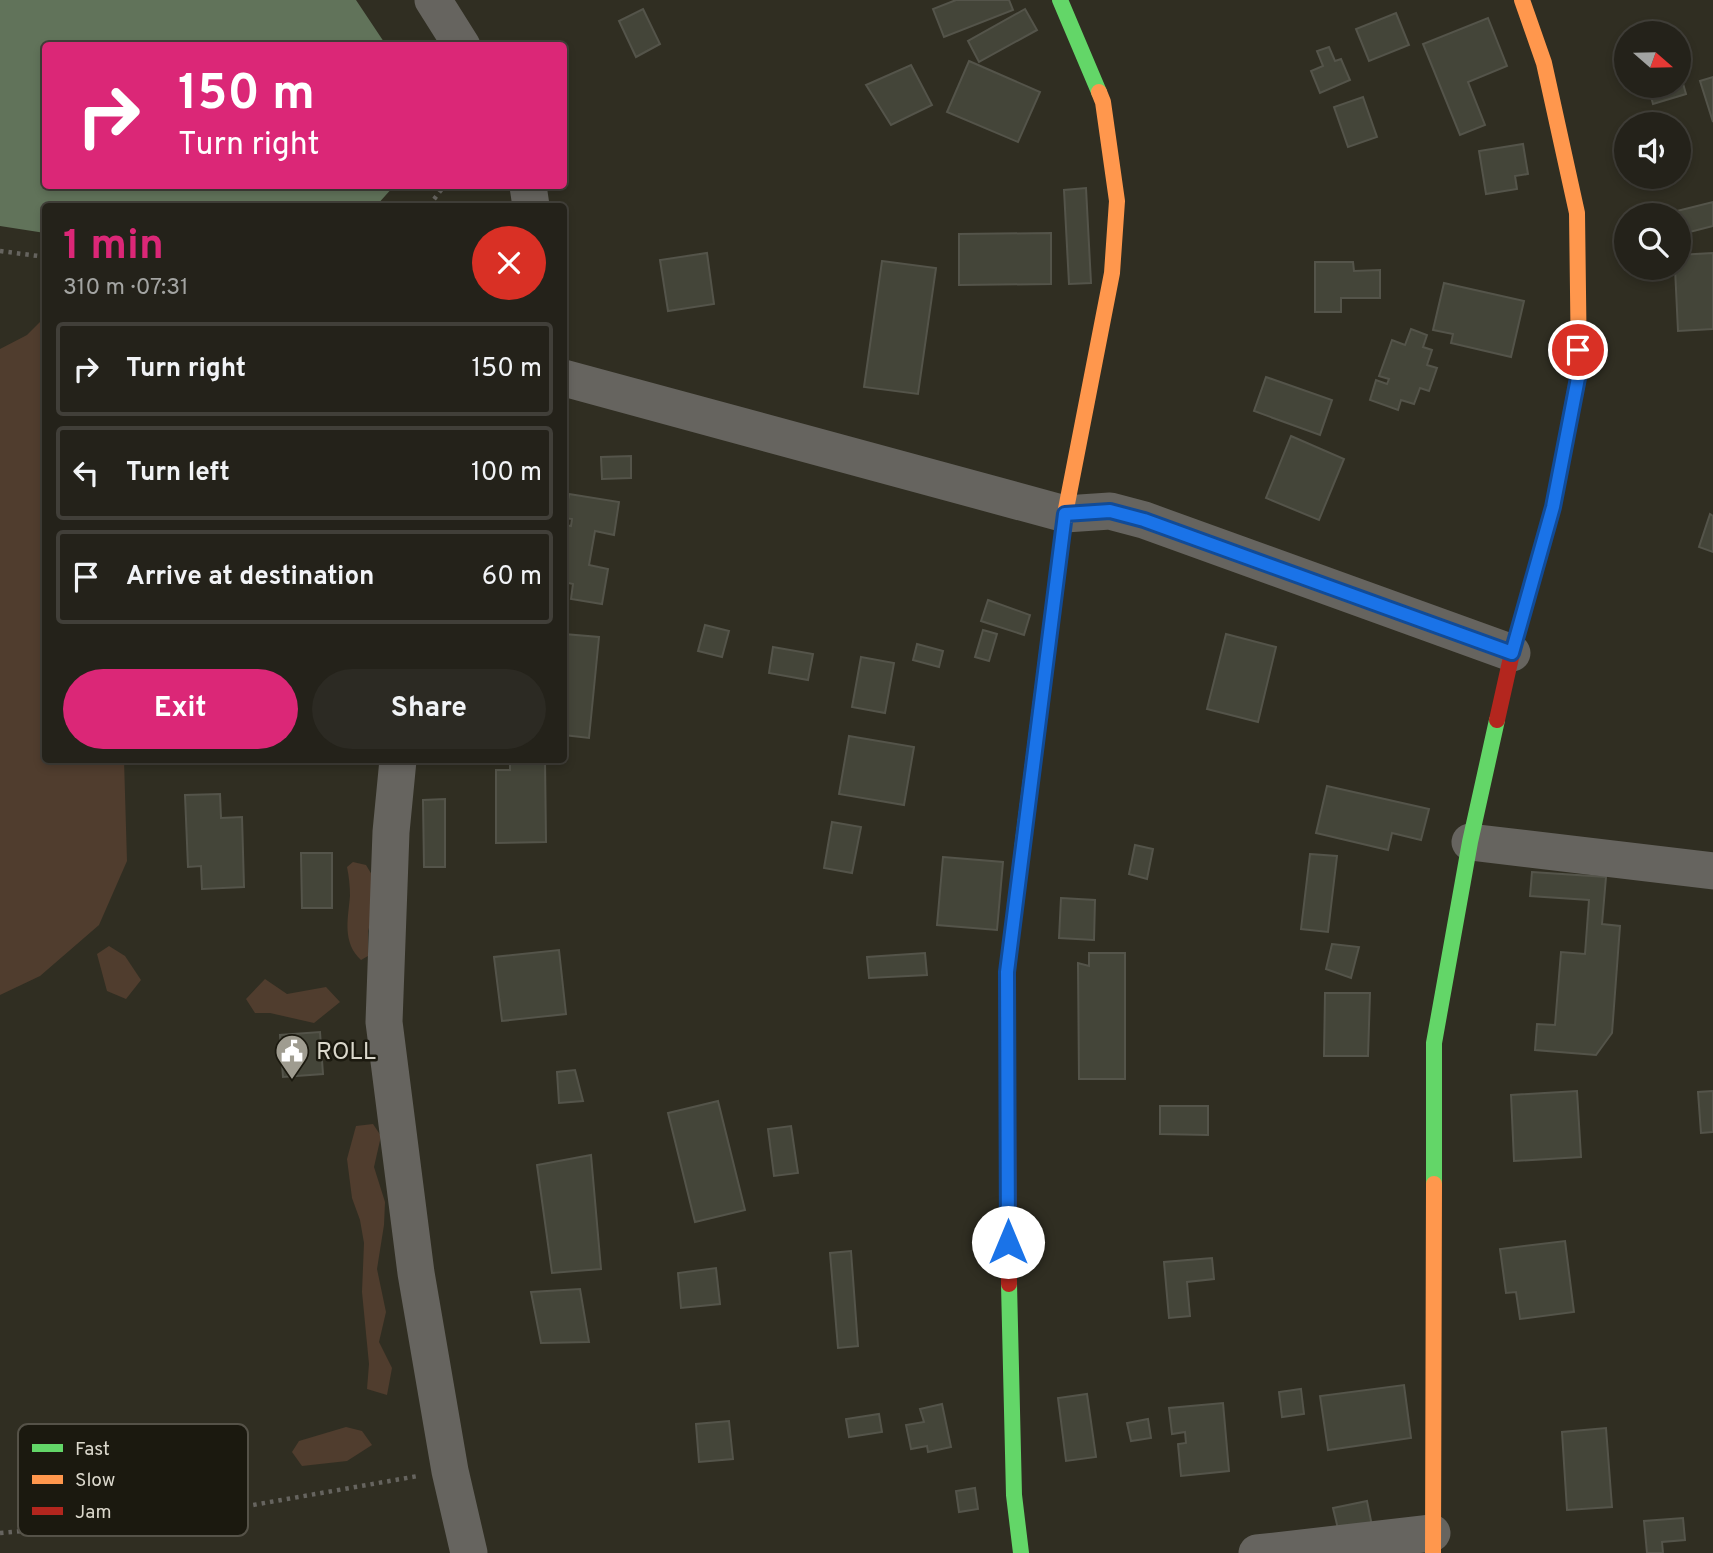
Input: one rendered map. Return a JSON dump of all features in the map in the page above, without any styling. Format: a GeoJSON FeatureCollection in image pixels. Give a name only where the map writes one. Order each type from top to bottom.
{"type":"FeatureCollection","features":[{"type":"Feature","properties":{"kind":"street"},"geometry":{"type":"LineString","coordinates":[[433,0],[459,42]]}},
{"type":"Feature","properties":{"kind":"street"},"geometry":{"type":"LineString","coordinates":[[1021,1553],[1014,1495],[1007,972],[1065,514],[1112,273],[1117,201],[1103,102],[1059,0]]}},
{"type":"Feature","properties":{"kind":"street"},"geometry":{"type":"LineString","coordinates":[[1257,1553],[1433,1543],[1434,1043],[1470,842],[1512,653],[1553,507],[1578,378],[1577,213],[1544,63],[1522,0]]}},
{"type":"Feature","properties":{"kind":"street"},"geometry":{"type":"LineString","coordinates":[[567,379],[1065,514],[1110,511],[1144,520],[1512,653]]}},
{"type":"Feature","properties":{"kind":"street"},"geometry":{"type":"LineString","coordinates":[[398,763],[391,832],[384,1022],[416,1273],[450,1471],[469,1553]]}},
{"type":"Feature","properties":{"kind":"street"},"geometry":{"type":"LineString","coordinates":[[1470,842],[1713,871]]}},
{"type":"Feature","properties":{"kind":"path"},"geometry":{"type":"LineString","coordinates":[[0,251],[42,256]]}},
{"type":"Feature","properties":{"kind":"path"},"geometry":{"type":"LineString","coordinates":[[248,1506],[450,1471]]}},
{"type":"Feature","properties":{"kind":"path"},"geometry":{"type":"LineString","coordinates":[[0,1532],[18,1531]]}},
{"type":"Feature","properties":{"kind":"shaded area"},"geometry":{"type":"Polygon","coordinates":[[[0,0],[356,0],[384,42],[42,42],[42,189],[391,189],[379,203],[42,203],[42,233],[0,226],[0,0]]]}},
{"type":"Feature","properties":{"kind":"shaded area"},"geometry":{"type":"Polygon","coordinates":[[[42,320],[42,763],[124,763],[127,861],[99,925],[40,976],[0,995],[0,349],[27,335],[42,320]]]}},
{"type":"Feature","properties":{"kind":"shaded area"},"geometry":{"type":"Polygon","coordinates":[[[353,862],[366,865],[372,875],[374,913],[368,931],[368,956],[361,960],[351,946],[348,930],[350,896],[347,867],[353,862]]]}},
{"type":"Feature","properties":{"kind":"shaded area"},"geometry":{"type":"Polygon","coordinates":[[[109,946],[125,956],[141,980],[126,999],[107,991],[97,954],[109,946]]]}},
{"type":"Feature","properties":{"kind":"shaded area"},"geometry":{"type":"Polygon","coordinates":[[[265,979],[287,994],[326,987],[340,1002],[314,1023],[270,1013],[255,1013],[246,999],[265,979]]]}},
{"type":"Feature","properties":{"kind":"shaded area"},"geometry":{"type":"Polygon","coordinates":[[[373,1124],[381,1136],[374,1167],[385,1202],[377,1269],[386,1312],[379,1342],[392,1368],[387,1395],[367,1389],[369,1364],[362,1292],[364,1243],[352,1198],[347,1159],[356,1126],[373,1124]]]}},
{"type":"Feature","properties":{"kind":"shaded area"},"geometry":{"type":"Polygon","coordinates":[[[346,1427],[362,1431],[372,1445],[347,1461],[302,1466],[292,1452],[299,1441],[346,1427]]]}},
{"type":"Feature","properties":{"kind":"building"},"geometry":{"type":"Polygon","coordinates":[[[956,0],[1009,0],[1013,10],[944,37],[933,9],[956,0]]]}},
{"type":"Feature","properties":{"kind":"building"},"geometry":{"type":"Polygon","coordinates":[[[643,9],[660,44],[636,57],[619,21],[643,9]]]}},
{"type":"Feature","properties":{"kind":"building"},"geometry":{"type":"Polygon","coordinates":[[[1025,9],[1037,30],[979,62],[968,41],[1025,9]]]}},
{"type":"Feature","properties":{"kind":"building"},"geometry":{"type":"Polygon","coordinates":[[[1396,13],[1409,45],[1369,61],[1356,29],[1396,13]]]}},
{"type":"Feature","properties":{"kind":"building"},"geometry":{"type":"Polygon","coordinates":[[[1488,18],[1507,66],[1468,82],[1485,125],[1460,135],[1423,44],[1488,18]]]}},
{"type":"Feature","properties":{"kind":"building"},"geometry":{"type":"Polygon","coordinates":[[[1329,47],[1335,61],[1341,59],[1350,80],[1320,93],[1311,71],[1323,66],[1317,51],[1329,47]]]}},
{"type":"Feature","properties":{"kind":"building"},"geometry":{"type":"Polygon","coordinates":[[[969,61],[1040,92],[1018,142],[947,112],[969,61]]]}},
{"type":"Feature","properties":{"kind":"building"},"geometry":{"type":"Polygon","coordinates":[[[911,65],[932,105],[891,125],[866,85],[911,65]]]}},
{"type":"Feature","properties":{"kind":"building"},"geometry":{"type":"Polygon","coordinates":[[[1713,77],[1713,122],[1700,81],[1713,77]]]}},
{"type":"Feature","properties":{"kind":"building"},"geometry":{"type":"Polygon","coordinates":[[[1363,97],[1377,137],[1348,147],[1334,107],[1363,97]]]}},
{"type":"Feature","properties":{"kind":"building"},"geometry":{"type":"Polygon","coordinates":[[[1651,98],[1673,98],[1653,104],[1651,98]]]}},
{"type":"Feature","properties":{"kind":"building"},"geometry":{"type":"Polygon","coordinates":[[[1523,144],[1528,174],[1515,176],[1517,189],[1486,194],[1479,151],[1523,144]]]}},
{"type":"Feature","properties":{"kind":"building"},"geometry":{"type":"Polygon","coordinates":[[[1086,188],[1091,283],[1069,284],[1064,190],[1086,188]]]}},
{"type":"Feature","properties":{"kind":"building"},"geometry":{"type":"Polygon","coordinates":[[[1713,202],[1713,226],[1691,232],[1691,208],[1713,202]]]}},
{"type":"Feature","properties":{"kind":"building"},"geometry":{"type":"Polygon","coordinates":[[[1051,233],[1051,284],[959,285],[959,234],[1051,233]]]}},
{"type":"Feature","properties":{"kind":"building"},"geometry":{"type":"Polygon","coordinates":[[[707,253],[714,304],[668,311],[660,260],[707,253]]]}},
{"type":"Feature","properties":{"kind":"building"},"geometry":{"type":"Polygon","coordinates":[[[1713,253],[1713,329],[1678,331],[1676,280],[1691,280],[1691,254],[1713,253]]]}},
{"type":"Feature","properties":{"kind":"building"},"geometry":{"type":"Polygon","coordinates":[[[882,261],[936,268],[918,394],[864,387],[882,261]]]}},
{"type":"Feature","properties":{"kind":"building"},"geometry":{"type":"Polygon","coordinates":[[[1315,262],[1353,262],[1354,271],[1380,270],[1380,298],[1341,298],[1341,312],[1315,312],[1315,262]]]}},
{"type":"Feature","properties":{"kind":"building"},"geometry":{"type":"Polygon","coordinates":[[[1444,283],[1524,301],[1511,357],[1451,343],[1453,334],[1433,330],[1444,283]]]}},
{"type":"Feature","properties":{"kind":"building"},"geometry":{"type":"Polygon","coordinates":[[[1411,329],[1427,335],[1423,347],[1432,350],[1427,365],[1437,368],[1429,391],[1420,388],[1414,404],[1401,400],[1398,410],[1370,400],[1376,380],[1387,384],[1389,379],[1379,376],[1392,340],[1405,345],[1411,329]]]}},
{"type":"Feature","properties":{"kind":"building"},"geometry":{"type":"Polygon","coordinates":[[[1266,377],[1332,400],[1320,435],[1254,411],[1266,377]]]}},
{"type":"Feature","properties":{"kind":"building"},"geometry":{"type":"Polygon","coordinates":[[[1291,436],[1344,459],[1319,520],[1266,498],[1291,436]]]}},
{"type":"Feature","properties":{"kind":"building"},"geometry":{"type":"Polygon","coordinates":[[[631,456],[631,478],[602,479],[601,457],[631,456]]]}},
{"type":"Feature","properties":{"kind":"building"},"geometry":{"type":"Polygon","coordinates":[[[569,494],[619,502],[614,535],[595,531],[589,565],[608,569],[602,604],[571,599],[573,584],[567,583],[567,525],[571,526],[572,519],[567,518],[569,494]]]}},
{"type":"Feature","properties":{"kind":"building"},"geometry":{"type":"Polygon","coordinates":[[[1710,514],[1713,516],[1713,552],[1699,547],[1710,514]]]}},
{"type":"Feature","properties":{"kind":"building"},"geometry":{"type":"Polygon","coordinates":[[[988,600],[1030,615],[1024,635],[981,621],[988,600]]]}},
{"type":"Feature","properties":{"kind":"building"},"geometry":{"type":"Polygon","coordinates":[[[705,625],[729,631],[722,657],[698,651],[705,625]]]}},
{"type":"Feature","properties":{"kind":"building"},"geometry":{"type":"Polygon","coordinates":[[[983,630],[997,634],[989,661],[975,657],[983,630]]]}},
{"type":"Feature","properties":{"kind":"building"},"geometry":{"type":"Polygon","coordinates":[[[567,634],[599,637],[589,738],[567,735],[567,634]]]}},
{"type":"Feature","properties":{"kind":"building"},"geometry":{"type":"Polygon","coordinates":[[[1226,634],[1276,647],[1258,722],[1207,709],[1226,634]]]}},
{"type":"Feature","properties":{"kind":"building"},"geometry":{"type":"Polygon","coordinates":[[[917,644],[943,651],[939,667],[913,660],[917,644]]]}},
{"type":"Feature","properties":{"kind":"building"},"geometry":{"type":"Polygon","coordinates":[[[773,647],[813,654],[808,680],[769,673],[773,647]]]}},
{"type":"Feature","properties":{"kind":"building"},"geometry":{"type":"Polygon","coordinates":[[[861,657],[894,663],[885,713],[852,707],[861,657]]]}},
{"type":"Feature","properties":{"kind":"building"},"geometry":{"type":"Polygon","coordinates":[[[849,736],[914,747],[904,805],[839,794],[849,736]]]}},
{"type":"Feature","properties":{"kind":"building"},"geometry":{"type":"Polygon","coordinates":[[[510,763],[545,763],[546,842],[496,843],[496,770],[510,770],[510,763]]]}},
{"type":"Feature","properties":{"kind":"building"},"geometry":{"type":"Polygon","coordinates":[[[1327,786],[1429,809],[1421,840],[1392,833],[1388,850],[1316,833],[1327,786]]]}},
{"type":"Feature","properties":{"kind":"building"},"geometry":{"type":"Polygon","coordinates":[[[220,794],[221,818],[242,817],[244,887],[202,889],[201,866],[188,867],[185,795],[220,794]]]}},
{"type":"Feature","properties":{"kind":"building"},"geometry":{"type":"Polygon","coordinates":[[[445,799],[445,867],[424,867],[423,800],[445,799]]]}},
{"type":"Feature","properties":{"kind":"building"},"geometry":{"type":"Polygon","coordinates":[[[832,822],[861,827],[852,873],[824,868],[832,822]]]}},
{"type":"Feature","properties":{"kind":"building"},"geometry":{"type":"Polygon","coordinates":[[[1135,845],[1153,849],[1147,879],[1129,874],[1135,845]]]}},
{"type":"Feature","properties":{"kind":"building"},"geometry":{"type":"Polygon","coordinates":[[[301,853],[332,853],[332,908],[302,908],[301,853]]]}},
{"type":"Feature","properties":{"kind":"building"},"geometry":{"type":"Polygon","coordinates":[[[1310,854],[1337,856],[1328,932],[1301,929],[1310,854]]]}},
{"type":"Feature","properties":{"kind":"building"},"geometry":{"type":"Polygon","coordinates":[[[943,857],[1003,862],[997,930],[937,925],[943,857]]]}},
{"type":"Feature","properties":{"kind":"building"},"geometry":{"type":"Polygon","coordinates":[[[1532,872],[1606,877],[1602,924],[1620,926],[1612,1033],[1596,1055],[1535,1050],[1537,1024],[1555,1025],[1561,952],[1585,954],[1589,900],[1530,896],[1532,872]]]}},
{"type":"Feature","properties":{"kind":"building"},"geometry":{"type":"Polygon","coordinates":[[[1061,898],[1095,900],[1094,940],[1059,938],[1061,898]]]}},
{"type":"Feature","properties":{"kind":"building"},"geometry":{"type":"Polygon","coordinates":[[[1332,944],[1359,947],[1351,978],[1326,969],[1332,944]]]}},
{"type":"Feature","properties":{"kind":"building"},"geometry":{"type":"Polygon","coordinates":[[[559,950],[566,1014],[502,1021],[494,957],[559,950]]]}},
{"type":"Feature","properties":{"kind":"building"},"geometry":{"type":"Polygon","coordinates":[[[925,953],[927,975],[869,978],[867,957],[925,953]]]}},
{"type":"Feature","properties":{"kind":"building"},"geometry":{"type":"Polygon","coordinates":[[[1089,953],[1125,953],[1125,1079],[1079,1079],[1078,963],[1089,966],[1089,953]]]}},
{"type":"Feature","properties":{"kind":"building"},"geometry":{"type":"Polygon","coordinates":[[[1325,993],[1370,993],[1368,1056],[1324,1056],[1325,993]]]}},
{"type":"Feature","properties":{"kind":"building"},"geometry":{"type":"Polygon","coordinates":[[[320,1032],[323,1074],[283,1077],[280,1035],[320,1032]]]}},
{"type":"Feature","properties":{"kind":"building"},"geometry":{"type":"Polygon","coordinates":[[[575,1070],[583,1101],[559,1103],[557,1072],[575,1070]]]}},
{"type":"Feature","properties":{"kind":"building"},"geometry":{"type":"Polygon","coordinates":[[[1577,1091],[1581,1157],[1514,1161],[1511,1095],[1577,1091]]]}},
{"type":"Feature","properties":{"kind":"building"},"geometry":{"type":"Polygon","coordinates":[[[1713,1091],[1713,1132],[1701,1133],[1698,1092],[1713,1091]]]}},
{"type":"Feature","properties":{"kind":"building"},"geometry":{"type":"Polygon","coordinates":[[[718,1101],[745,1210],[695,1222],[668,1113],[718,1101]]]}},
{"type":"Feature","properties":{"kind":"building"},"geometry":{"type":"Polygon","coordinates":[[[1160,1106],[1208,1106],[1208,1135],[1160,1134],[1160,1106]]]}},
{"type":"Feature","properties":{"kind":"building"},"geometry":{"type":"Polygon","coordinates":[[[791,1126],[798,1173],[774,1176],[768,1129],[791,1126]]]}},
{"type":"Feature","properties":{"kind":"building"},"geometry":{"type":"Polygon","coordinates":[[[591,1155],[601,1269],[552,1273],[537,1165],[591,1155]]]}},
{"type":"Feature","properties":{"kind":"building"},"geometry":{"type":"Polygon","coordinates":[[[1565,1241],[1574,1312],[1520,1319],[1516,1292],[1506,1293],[1500,1249],[1565,1241]]]}},
{"type":"Feature","properties":{"kind":"building"},"geometry":{"type":"Polygon","coordinates":[[[851,1251],[858,1346],[838,1348],[830,1253],[851,1251]]]}},
{"type":"Feature","properties":{"kind":"building"},"geometry":{"type":"Polygon","coordinates":[[[1212,1258],[1214,1279],[1187,1282],[1190,1316],[1169,1318],[1164,1262],[1212,1258]]]}},
{"type":"Feature","properties":{"kind":"building"},"geometry":{"type":"Polygon","coordinates":[[[716,1268],[720,1304],[681,1308],[678,1273],[716,1268]]]}},
{"type":"Feature","properties":{"kind":"building"},"geometry":{"type":"Polygon","coordinates":[[[580,1289],[589,1342],[541,1343],[531,1292],[580,1289]]]}},
{"type":"Feature","properties":{"kind":"building"},"geometry":{"type":"Polygon","coordinates":[[[1404,1385],[1411,1438],[1328,1450],[1320,1396],[1404,1385]]]}},
{"type":"Feature","properties":{"kind":"building"},"geometry":{"type":"Polygon","coordinates":[[[1301,1389],[1304,1414],[1282,1417],[1279,1392],[1301,1389]]]}},
{"type":"Feature","properties":{"kind":"building"},"geometry":{"type":"Polygon","coordinates":[[[1087,1394],[1096,1457],[1066,1461],[1058,1398],[1087,1394]]]}},
{"type":"Feature","properties":{"kind":"building"},"geometry":{"type":"Polygon","coordinates":[[[1223,1403],[1229,1471],[1181,1476],[1178,1444],[1186,1443],[1185,1432],[1172,1434],[1169,1408],[1223,1403]]]}},
{"type":"Feature","properties":{"kind":"building"},"geometry":{"type":"Polygon","coordinates":[[[942,1404],[951,1447],[928,1452],[927,1446],[911,1449],[906,1425],[924,1422],[920,1409],[942,1404]]]}},
{"type":"Feature","properties":{"kind":"building"},"geometry":{"type":"Polygon","coordinates":[[[879,1414],[882,1432],[849,1437],[846,1419],[879,1414]]]}},
{"type":"Feature","properties":{"kind":"building"},"geometry":{"type":"Polygon","coordinates":[[[1148,1419],[1151,1438],[1131,1441],[1127,1423],[1148,1419]]]}},
{"type":"Feature","properties":{"kind":"building"},"geometry":{"type":"Polygon","coordinates":[[[729,1421],[733,1459],[699,1462],[696,1424],[729,1421]]]}},
{"type":"Feature","properties":{"kind":"building"},"geometry":{"type":"Polygon","coordinates":[[[1606,1428],[1612,1507],[1567,1510],[1562,1432],[1606,1428]]]}},
{"type":"Feature","properties":{"kind":"building"},"geometry":{"type":"Polygon","coordinates":[[[975,1488],[978,1509],[959,1512],[956,1491],[975,1488]]]}},
{"type":"Feature","properties":{"kind":"building"},"geometry":{"type":"Polygon","coordinates":[[[1367,1501],[1372,1526],[1339,1533],[1333,1508],[1367,1501]]]}},
{"type":"Feature","properties":{"kind":"building"},"geometry":{"type":"Polygon","coordinates":[[[1683,1518],[1685,1540],[1662,1542],[1663,1553],[1647,1553],[1644,1521],[1683,1518]]]}},
{"type":"Feature","properties":{"kind":"traffic: fast"},"geometry":{"type":"LineString","coordinates":[[1060,0],[1099,92]]}},
{"type":"Feature","properties":{"kind":"traffic: fast"},"geometry":{"type":"LineString","coordinates":[[1022,850],[1059,560]]}},
{"type":"Feature","properties":{"kind":"traffic: fast"},"geometry":{"type":"LineString","coordinates":[[1434,1184],[1434,1043],[1470,842],[1497,720]]}},
{"type":"Feature","properties":{"kind":"traffic: fast"},"geometry":{"type":"LineString","coordinates":[[1009,1284],[1014,1495],[1021,1553]]}},
{"type":"Feature","properties":{"kind":"traffic: slow"},"geometry":{"type":"LineString","coordinates":[[1522,0],[1544,63],[1577,213],[1579,370]]}},
{"type":"Feature","properties":{"kind":"traffic: slow"},"geometry":{"type":"LineString","coordinates":[[1059,560],[1065,514],[1112,273],[1117,201],[1103,102],[1099,92]]}},
{"type":"Feature","properties":{"kind":"traffic: slow"},"geometry":{"type":"LineString","coordinates":[[1433,1553],[1434,1184]]}},
{"type":"Feature","properties":{"kind":"traffic: jam"},"geometry":{"type":"LineString","coordinates":[[1497,720],[1512,653],[1553,507],[1579,370]]}},
{"type":"Feature","properties":{"kind":"traffic: jam"},"geometry":{"type":"LineString","coordinates":[[1009,1284],[1007,972],[1022,850]]}},
{"type":"Feature","properties":{"kind":"place","name":"ROLL"},"geometry":{"type":"Point","coordinates":[292,1081]}},
{"type":"Feature","properties":{"kind":"route"},"geometry":{"type":"LineString","coordinates":[[1008,1242],[1007,972],[1065,514],[1110,511],[1144,520],[1512,653],[1553,507],[1578,378],[1578,350]]}}]}
